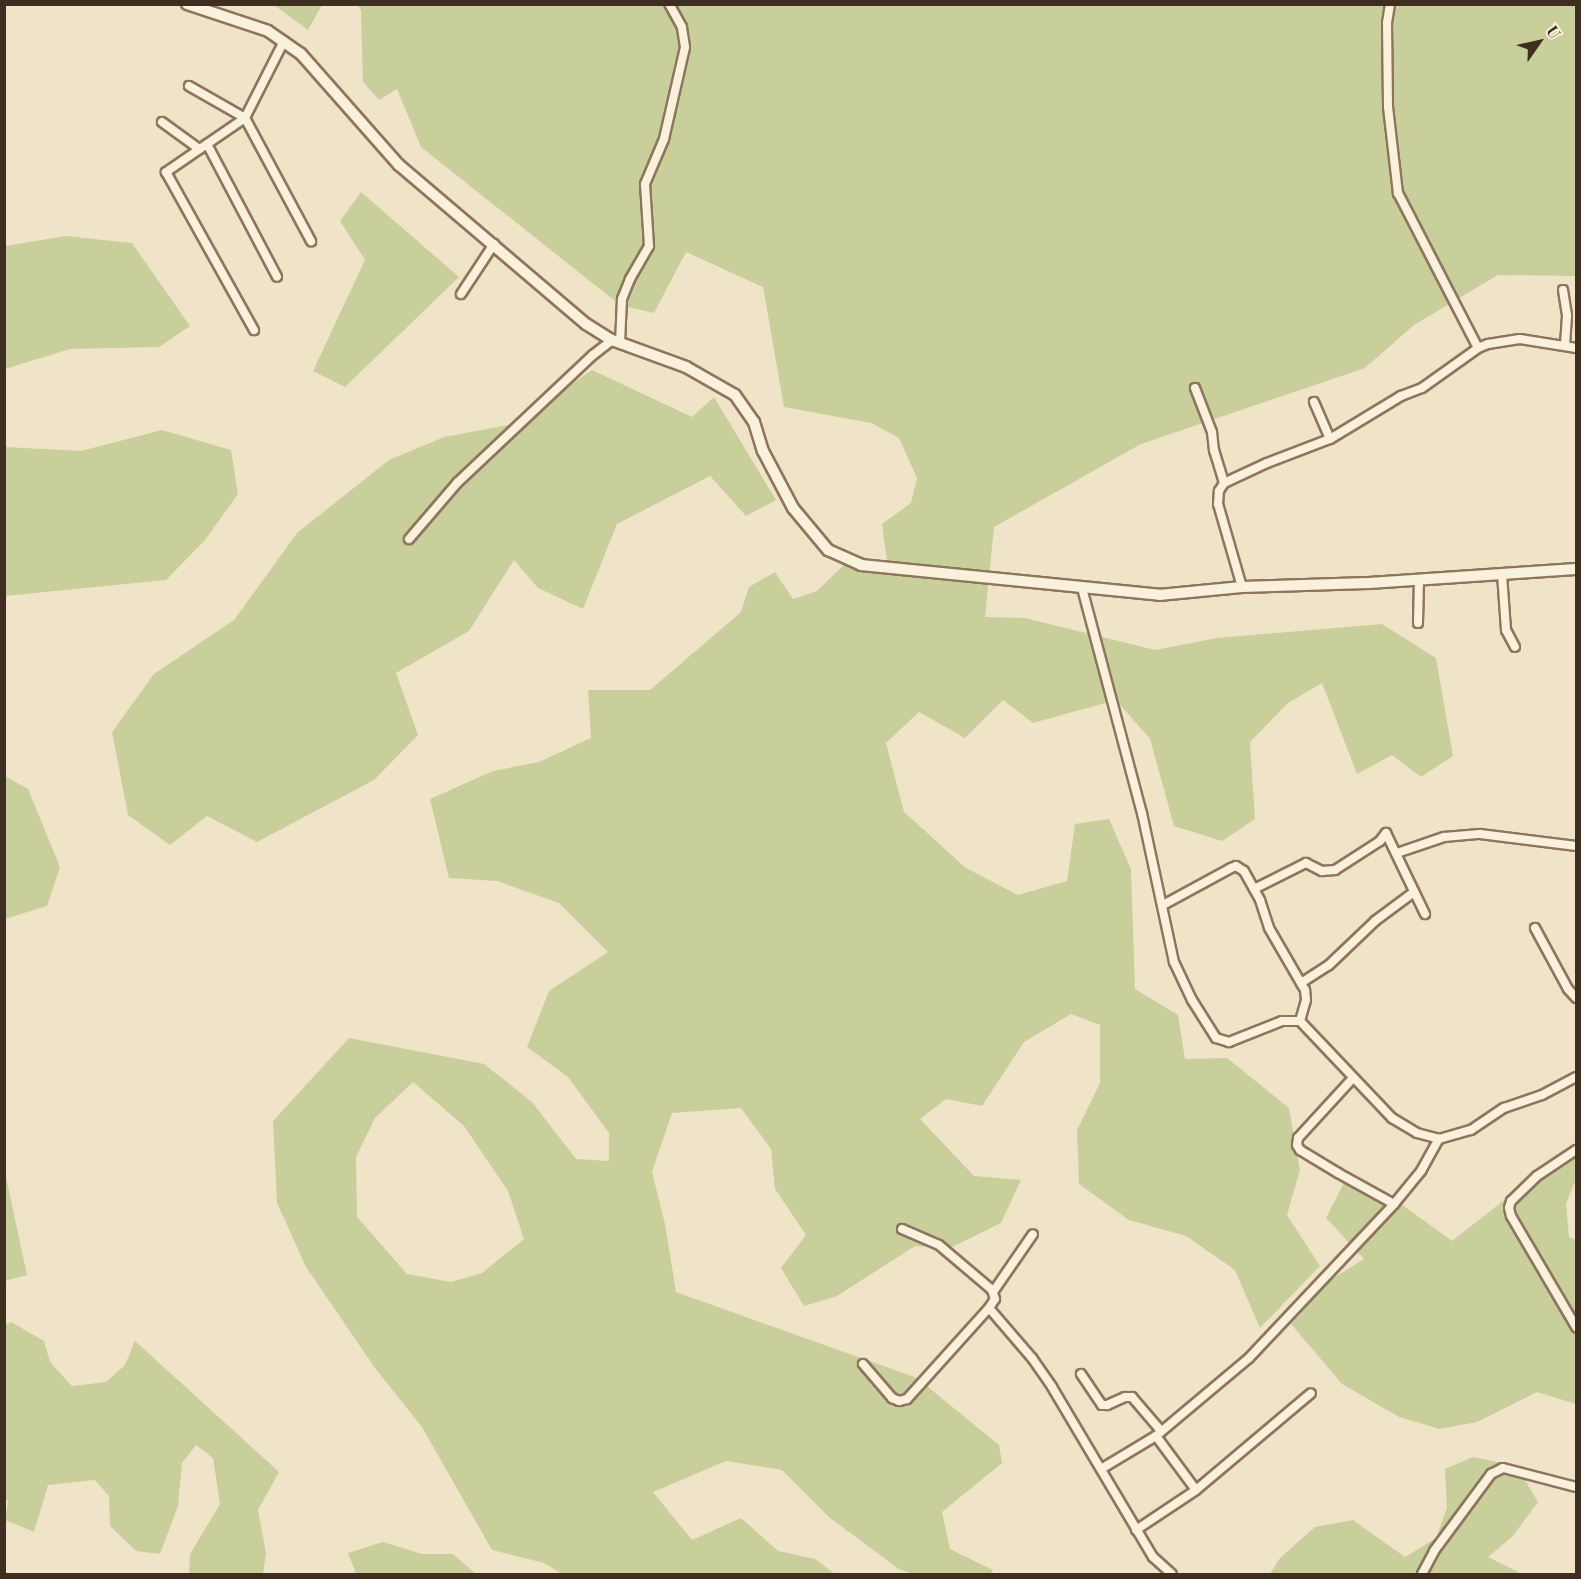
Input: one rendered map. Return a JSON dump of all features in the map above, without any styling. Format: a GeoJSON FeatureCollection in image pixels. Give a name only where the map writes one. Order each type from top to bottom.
{"type":"FeatureCollection","features":[{"type":"Feature","properties":{"kind":"street"},"geometry":{"type":"LineString","coordinates":[[188,4],[268,31],[284,41],[318,72],[399,165],[586,324],[616,341],[686,367],[735,395],[754,422],[763,451],[793,508],[828,550],[861,566],[1159,595],[1242,587],[1419,579],[1576,568]]}},
{"type":"Feature","properties":{"kind":"street"},"geometry":{"type":"LineString","coordinates":[[616,341],[622,299],[630,279],[649,246],[645,183],[664,139],[685,47],[682,27],[669,4]]}},
{"type":"Feature","properties":{"kind":"street"},"geometry":{"type":"LineString","coordinates":[[1390,4],[1387,23],[1388,107],[1398,193],[1478,348]]}},
{"type":"Feature","properties":{"kind":"street"},"geometry":{"type":"LineString","coordinates":[[254,330],[166,172],[246,118],[284,41]]}},
{"type":"Feature","properties":{"kind":"street"},"geometry":{"type":"LineString","coordinates":[[189,86],[246,118],[311,241]]}},
{"type":"Feature","properties":{"kind":"street"},"geometry":{"type":"LineString","coordinates":[[162,122],[203,147],[277,277]]}},
{"type":"Feature","properties":{"kind":"street"},"geometry":{"type":"LineString","coordinates":[[461,294],[494,244]]}},
{"type":"Feature","properties":{"kind":"street"},"geometry":{"type":"LineString","coordinates":[[1563,290],[1566,345]]}},
{"type":"Feature","properties":{"kind":"street"},"geometry":{"type":"LineString","coordinates":[[1242,587],[1218,504],[1219,491],[1224,483],[1267,463],[1330,439],[1392,402],[1428,385],[1478,348],[1497,342],[1520,339],[1576,348]]}},
{"type":"Feature","properties":{"kind":"street"},"geometry":{"type":"LineString","coordinates":[[409,539],[457,483],[593,355],[616,341]]}},
{"type":"Feature","properties":{"kind":"street"},"geometry":{"type":"LineString","coordinates":[[1195,388],[1212,432],[1214,450],[1224,483]]}},
{"type":"Feature","properties":{"kind":"street"},"geometry":{"type":"LineString","coordinates":[[1314,402],[1330,439]]}},
{"type":"Feature","properties":{"kind":"street"},"geometry":{"type":"LineString","coordinates":[[1502,574],[1506,630],[1515,647]]}},
{"type":"Feature","properties":{"kind":"street"},"geometry":{"type":"LineString","coordinates":[[1418,623],[1419,579]]}},
{"type":"Feature","properties":{"kind":"street"},"geometry":{"type":"LineString","coordinates":[[1082,588],[1142,813],[1174,962],[1192,1000],[1220,1041],[1234,1041],[1281,1021],[1300,1021],[1392,1118],[1417,1133],[1438,1139],[1471,1130],[1504,1108],[1542,1095],[1576,1077]]}},
{"type":"Feature","properties":{"kind":"street"},"geometry":{"type":"LineString","coordinates":[[1254,889],[1306,863],[1322,871],[1335,870],[1380,841],[1384,833],[1397,853],[1425,914]]}},
{"type":"Feature","properties":{"kind":"street"},"geometry":{"type":"LineString","coordinates":[[1397,853],[1444,837],[1480,834],[1576,846]]}},
{"type":"Feature","properties":{"kind":"street"},"geometry":{"type":"LineString","coordinates":[[1163,904],[1236,866],[1244,871],[1254,889],[1269,928],[1301,983],[1306,1000],[1300,1021]]}},
{"type":"Feature","properties":{"kind":"street"},"geometry":{"type":"LineString","coordinates":[[1301,983],[1329,965],[1375,921],[1414,892]]}},
{"type":"Feature","properties":{"kind":"street"},"geometry":{"type":"LineString","coordinates":[[1535,928],[1568,989],[1576,998]]}},
{"type":"Feature","properties":{"kind":"street"},"geometry":{"type":"LineString","coordinates":[[1353,1078],[1298,1138],[1297,1145],[1322,1164],[1394,1204]]}},
{"type":"Feature","properties":{"kind":"street"},"geometry":{"type":"LineString","coordinates":[[1101,1470],[1158,1433],[1249,1358],[1394,1204],[1421,1171],[1438,1139]]}},
{"type":"Feature","properties":{"kind":"street"},"geometry":{"type":"LineString","coordinates":[[1576,1150],[1537,1176],[1510,1201],[1509,1208],[1511,1216],[1576,1327]]}},
{"type":"Feature","properties":{"kind":"street"},"geometry":{"type":"LineString","coordinates":[[863,1365],[892,1398],[899,1401],[907,1399],[995,1299],[993,1292],[951,1254],[902,1229]]}},
{"type":"Feature","properties":{"kind":"street"},"geometry":{"type":"LineString","coordinates":[[993,1292],[1033,1234]]}},
{"type":"Feature","properties":{"kind":"street"},"geometry":{"type":"LineString","coordinates":[[989,1308],[1041,1371],[1136,1530],[1154,1557],[1172,1575]]}},
{"type":"Feature","properties":{"kind":"street"},"geometry":{"type":"LineString","coordinates":[[1081,1374],[1102,1405],[1107,1406],[1125,1397],[1132,1397],[1196,1490]]}},
{"type":"Feature","properties":{"kind":"street"},"geometry":{"type":"LineString","coordinates":[[1136,1530],[1196,1490],[1311,1393]]}},
{"type":"Feature","properties":{"kind":"street"},"geometry":{"type":"LineString","coordinates":[[1422,1575],[1434,1551],[1491,1474],[1503,1468],[1576,1487]]}},
{"type":"Feature","properties":{"kind":"green space"},"geometry":{"type":"Polygon","coordinates":[[[274,5],[322,5],[308,30],[274,5]]]}},
{"type":"Feature","properties":{"kind":"green space"},"geometry":{"type":"Polygon","coordinates":[[[358,5],[1576,5],[1576,276],[1498,275],[1414,325],[1365,368],[1141,444],[994,527],[985,617],[1025,618],[1155,650],[1217,638],[1382,624],[1436,658],[1453,756],[1421,777],[1392,755],[1357,774],[1322,683],[1288,703],[1250,742],[1255,819],[1222,841],[1174,826],[1150,739],[1116,700],[1033,723],[1003,700],[965,738],[919,712],[886,743],[904,812],[966,868],[1018,895],[1067,881],[1075,824],[1109,819],[1131,869],[1135,989],[1178,1015],[1185,1059],[1227,1058],[1289,1108],[1300,1170],[1287,1215],[1320,1266],[1260,1328],[1235,1270],[1186,1236],[1129,1220],[1079,1184],[1077,1130],[1100,1083],[1100,1025],[1071,1014],[1024,1042],[982,1106],[946,1099],[920,1119],[974,1176],[1021,1180],[1001,1223],[948,1249],[915,1246],[837,1296],[804,1306],[781,1268],[806,1235],[775,1189],[771,1149],[741,1108],[672,1113],[652,1172],[665,1224],[676,1292],[917,1378],[999,1445],[1002,1463],[942,1512],[950,1549],[993,1570],[991,1574],[913,1574],[899,1569],[830,1518],[782,1470],[726,1461],[653,1492],[692,1540],[741,1518],[778,1551],[815,1559],[835,1574],[562,1574],[544,1563],[492,1550],[422,1427],[375,1368],[306,1267],[277,1203],[273,1121],[349,1038],[484,1064],[532,1102],[576,1159],[609,1161],[609,1133],[568,1077],[527,1047],[549,991],[608,952],[559,903],[497,881],[449,878],[430,799],[493,771],[539,762],[591,738],[588,690],[650,690],[741,612],[749,587],[775,572],[793,599],[817,591],[848,561],[888,569],[882,524],[911,503],[917,478],[899,438],[871,423],[784,407],[763,287],[686,252],[654,313],[620,305],[421,147],[397,89],[379,100],[363,82],[361,11],[358,5]],[[413,1082],[375,1118],[356,1157],[357,1217],[407,1274],[451,1282],[482,1273],[524,1239],[508,1191],[464,1126],[413,1082]]]}},
{"type":"Feature","properties":{"kind":"green space"},"geometry":{"type":"Polygon","coordinates":[[[361,192],[459,277],[345,387],[313,371],[365,260],[340,221],[361,192]]]}},
{"type":"Feature","properties":{"kind":"green space"},"geometry":{"type":"Polygon","coordinates":[[[66,236],[132,243],[190,326],[159,347],[70,349],[5,369],[5,246],[66,236]]]}},
{"type":"Feature","properties":{"kind":"green space"},"geometry":{"type":"Polygon","coordinates":[[[592,370],[692,417],[714,397],[776,500],[746,516],[710,476],[617,524],[583,609],[538,588],[514,560],[469,631],[396,673],[418,735],[374,780],[257,842],[207,816],[170,845],[128,815],[112,732],[154,674],[234,620],[297,533],[389,460],[444,437],[514,424],[592,370]]]}},
{"type":"Feature","properties":{"kind":"green space"},"geometry":{"type":"Polygon","coordinates":[[[162,430],[231,450],[238,494],[205,540],[166,580],[5,596],[5,447],[81,451],[162,430]]]}},
{"type":"Feature","properties":{"kind":"green space"},"geometry":{"type":"Polygon","coordinates":[[[5,776],[28,789],[60,867],[47,906],[5,919],[5,776]]]}},
{"type":"Feature","properties":{"kind":"green space"},"geometry":{"type":"Polygon","coordinates":[[[1576,1144],[1576,1179],[1566,1204],[1569,1237],[1576,1240],[1576,1404],[1537,1392],[1477,1422],[1440,1429],[1399,1417],[1342,1384],[1291,1324],[1330,1280],[1364,1259],[1326,1218],[1348,1175],[1401,1204],[1452,1241],[1576,1144]]]}},
{"type":"Feature","properties":{"kind":"green space"},"geometry":{"type":"Polygon","coordinates":[[[5,1172],[27,1275],[4,1281],[5,1172]]]}},
{"type":"Feature","properties":{"kind":"green space"},"geometry":{"type":"Polygon","coordinates":[[[11,1322],[44,1341],[50,1362],[72,1386],[106,1382],[125,1365],[135,1341],[279,1472],[258,1510],[266,1553],[263,1574],[189,1574],[190,1554],[220,1504],[213,1458],[196,1445],[182,1463],[178,1506],[160,1554],[136,1551],[110,1526],[109,1496],[95,1480],[48,1485],[34,1532],[5,1520],[8,1501],[4,1497],[4,1325],[11,1322]]]}},
{"type":"Feature","properties":{"kind":"green space"},"geometry":{"type":"Polygon","coordinates":[[[1473,1457],[1517,1466],[1538,1502],[1512,1537],[1488,1557],[1522,1574],[1270,1574],[1280,1558],[1315,1527],[1353,1520],[1405,1557],[1436,1538],[1447,1508],[1445,1469],[1473,1457]]]}},
{"type":"Feature","properties":{"kind":"green space"},"geometry":{"type":"Polygon","coordinates":[[[383,1542],[422,1554],[453,1554],[476,1574],[356,1574],[348,1553],[383,1542]]]}}]}
